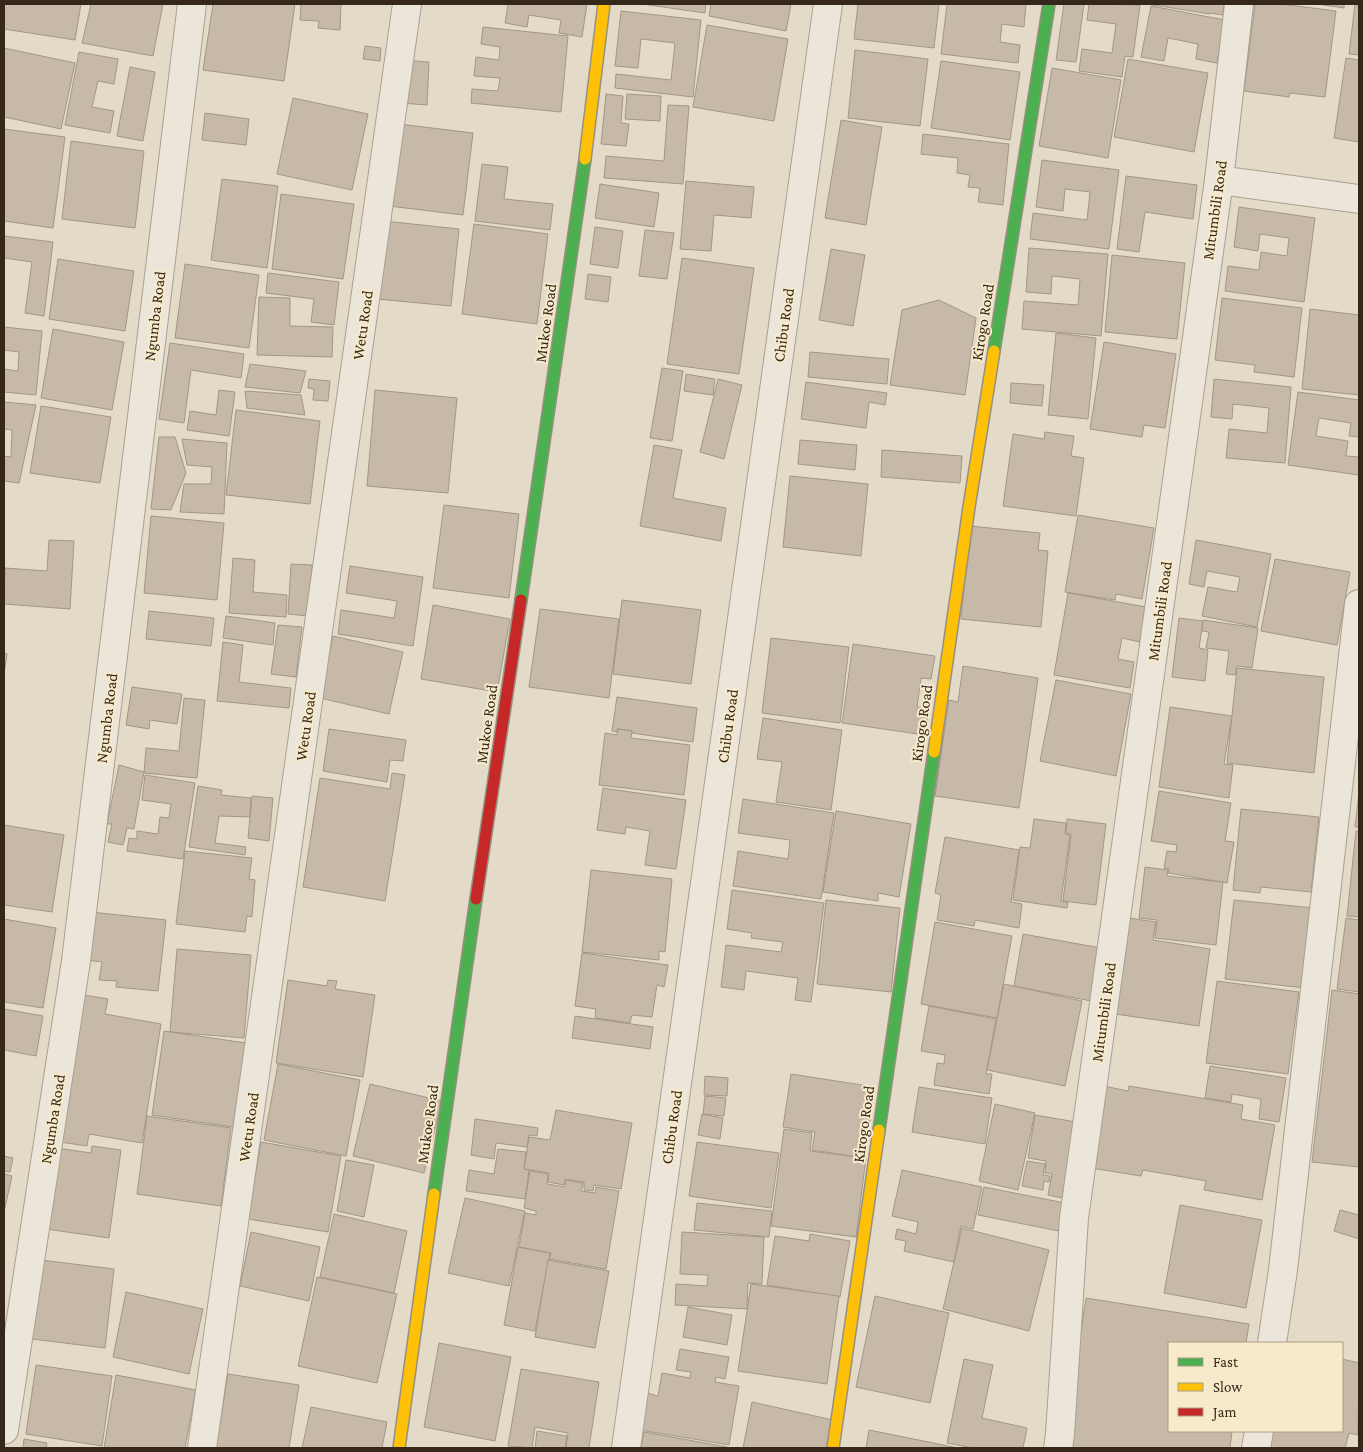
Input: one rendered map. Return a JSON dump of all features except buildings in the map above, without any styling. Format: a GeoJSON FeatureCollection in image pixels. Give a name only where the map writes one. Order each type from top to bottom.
{"type":"FeatureCollection","features":[{"type":"Feature","properties":{"kind":"street","name":"Ngumba Road"},"geometry":{"type":"LineString","coordinates":[[4,1430],[76,961],[192,4]]}},
{"type":"Feature","properties":{"kind":"street","name":"Wetu Road"},"geometry":{"type":"LineString","coordinates":[[202,1448],[407,4]]}},
{"type":"Feature","properties":{"kind":"street","name":"Mukoe Road"},"geometry":{"type":"LineString","coordinates":[[399,1448],[446,1107],[583,179],[604,4]]}},
{"type":"Feature","properties":{"kind":"street","name":"Chibu Road"},"geometry":{"type":"LineString","coordinates":[[626,1448],[828,4]]}},
{"type":"Feature","properties":{"kind":"street","name":"Kirogo Road"},"geometry":{"type":"LineString","coordinates":[[833,1448],[969,507],[1048,4]]}},
{"type":"Feature","properties":{"kind":"street","name":"Mitumbili Road"},"geometry":{"type":"LineString","coordinates":[[1058,1448],[1074,1218],[1219,180],[1239,4]]}},
{"type":"Feature","properties":{"kind":"street"},"geometry":{"type":"LineString","coordinates":[[1219,180],[1359,199]]}},
{"type":"Feature","properties":{"kind":"street"},"geometry":{"type":"LineString","coordinates":[[1272,1342],[1283,1270],[1359,604]]}},
{"type":"Feature","properties":{"kind":"street"},"geometry":{"type":"LineString","coordinates":[[1256,1448],[1259,1432]]}},
{"type":"Feature","properties":{"kind":"traffic: fast"},"geometry":{"type":"LineString","coordinates":[[994,351],[1049,4]]}},
{"type":"Feature","properties":{"kind":"traffic: fast"},"geometry":{"type":"LineString","coordinates":[[521,600],[585,159]]}},
{"type":"Feature","properties":{"kind":"traffic: fast"},"geometry":{"type":"LineString","coordinates":[[879,1130],[934,752]]}},
{"type":"Feature","properties":{"kind":"traffic: fast"},"geometry":{"type":"LineString","coordinates":[[434,1194],[476,899]]}},
{"type":"Feature","properties":{"kind":"traffic: slow"},"geometry":{"type":"LineString","coordinates":[[585,159],[604,4]]}},
{"type":"Feature","properties":{"kind":"traffic: slow"},"geometry":{"type":"LineString","coordinates":[[934,752],[969,507],[994,351]]}},
{"type":"Feature","properties":{"kind":"traffic: slow"},"geometry":{"type":"LineString","coordinates":[[833,1448],[879,1130]]}},
{"type":"Feature","properties":{"kind":"traffic: slow"},"geometry":{"type":"LineString","coordinates":[[399,1448],[434,1194]]}},
{"type":"Feature","properties":{"kind":"traffic: jam"},"geometry":{"type":"LineString","coordinates":[[476,899],[521,600]]}}]}
